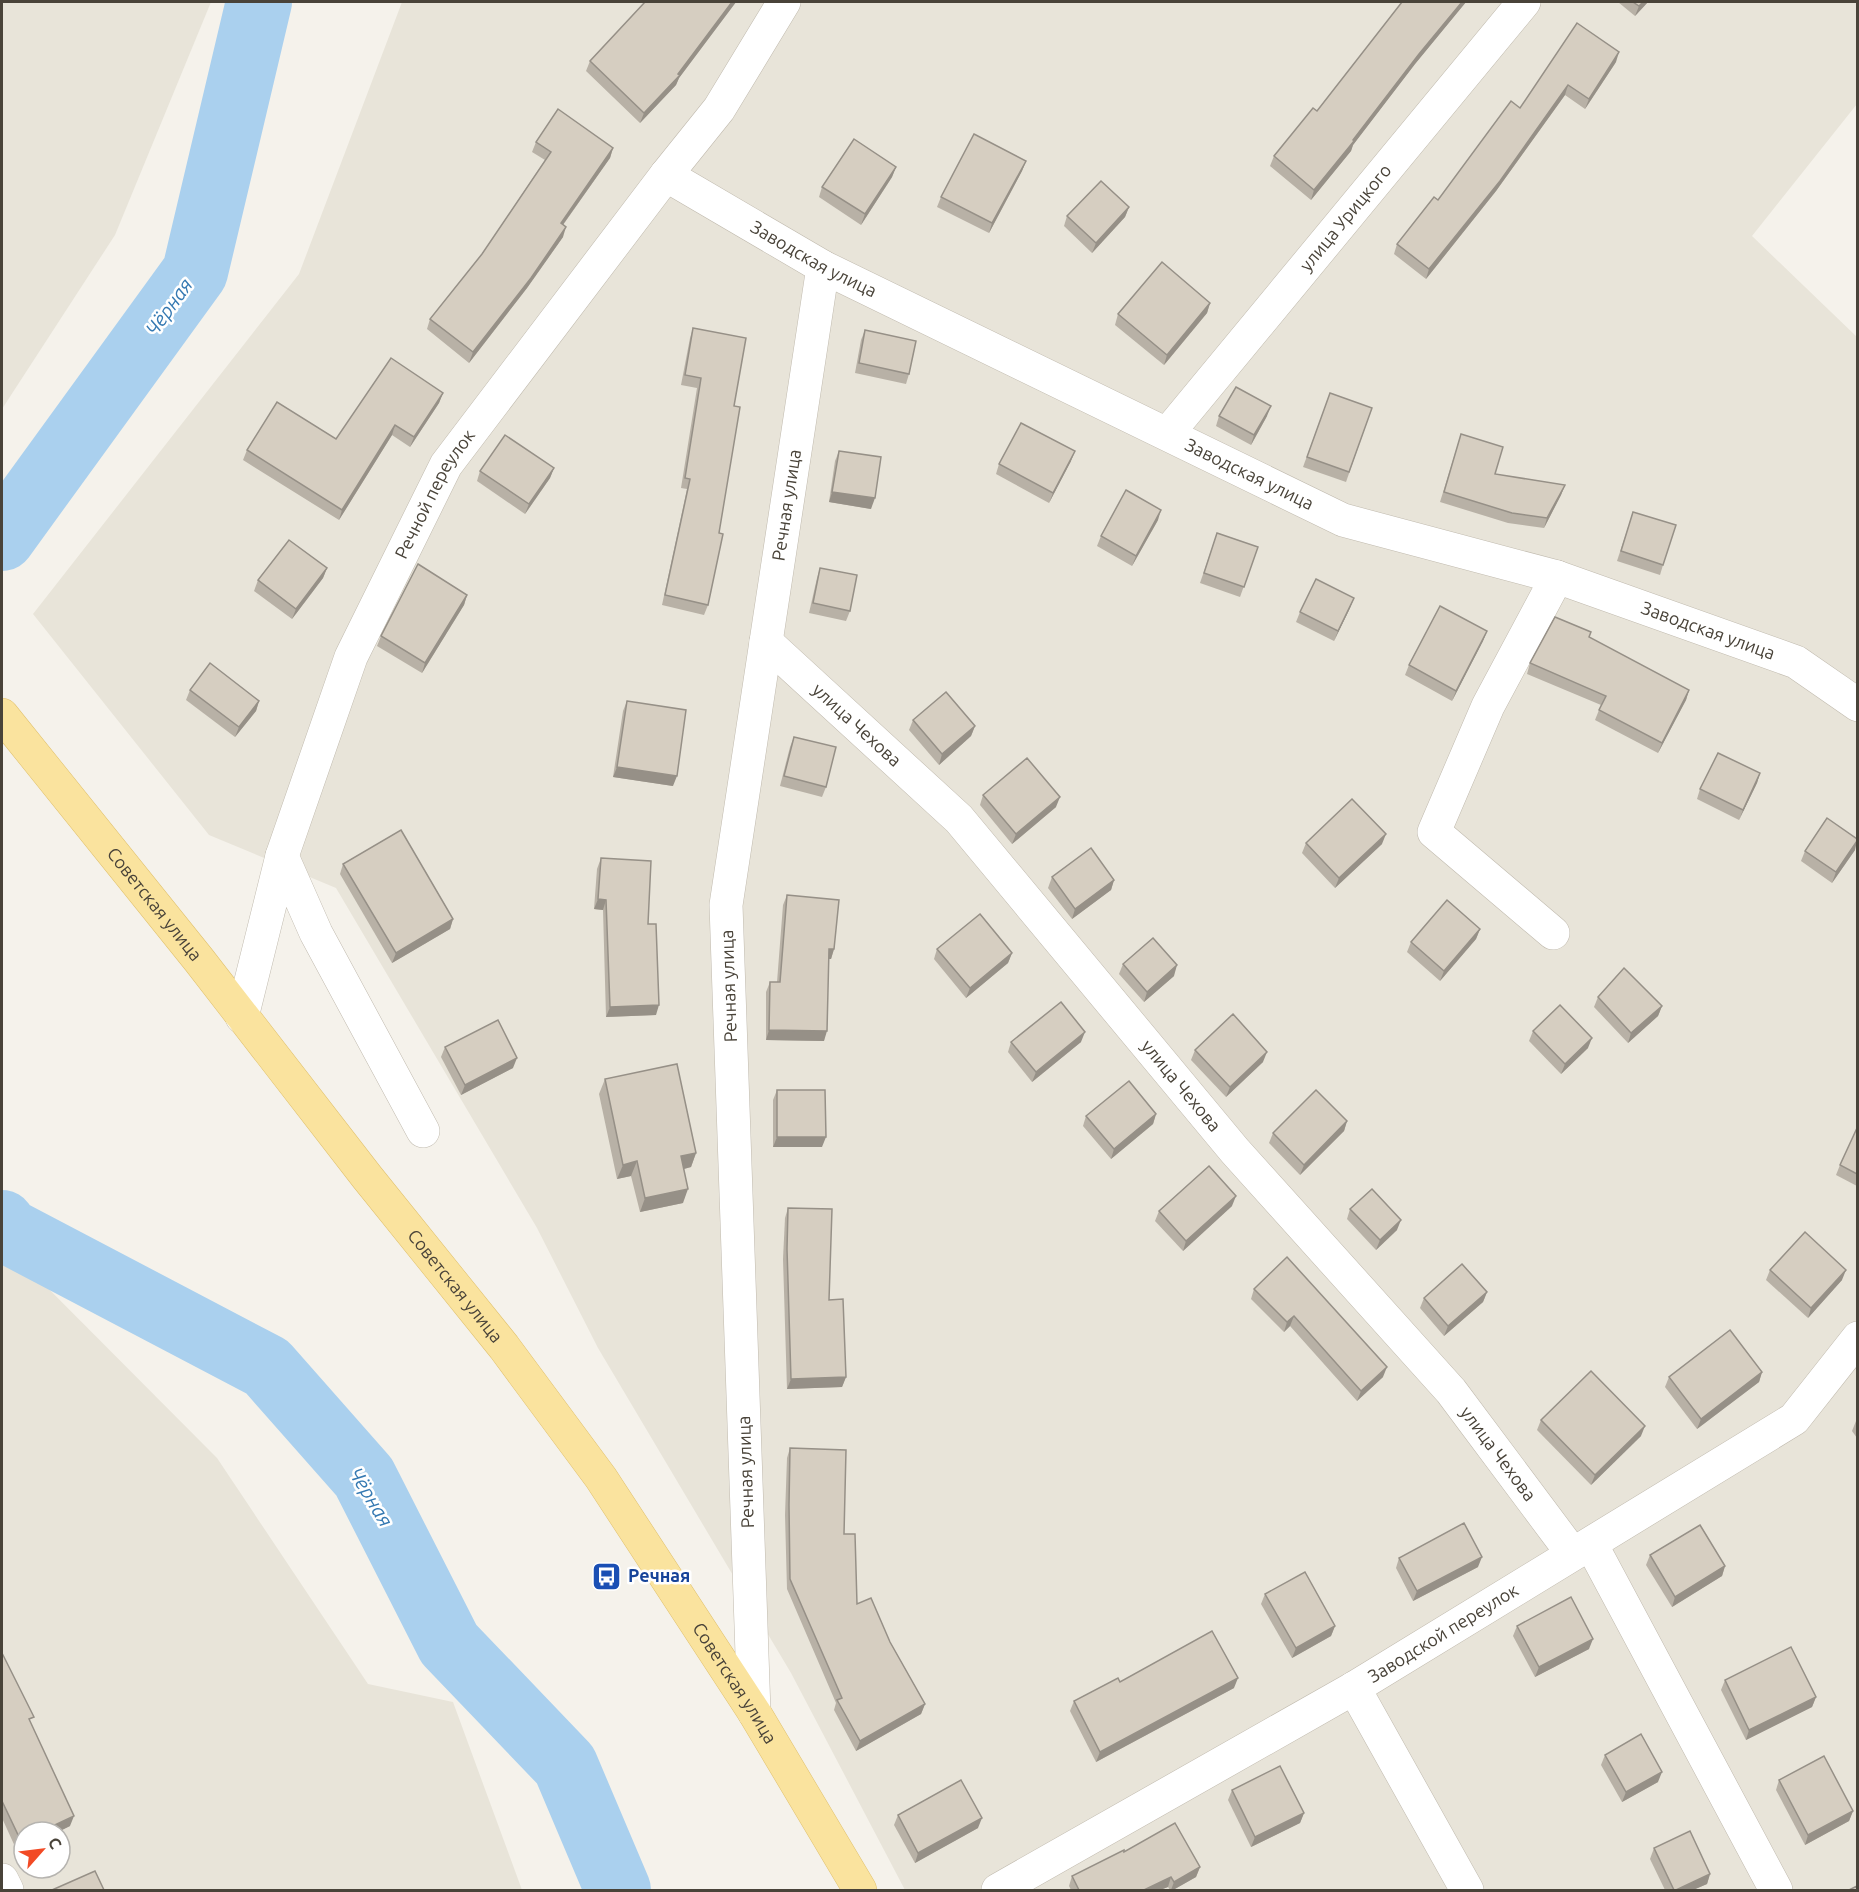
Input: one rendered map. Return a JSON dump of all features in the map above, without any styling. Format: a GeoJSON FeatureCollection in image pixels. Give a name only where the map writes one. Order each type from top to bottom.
{"type":"FeatureCollection","features":[{"type":"Feature","properties":{"kind":"main road","name":"Советская улица"},"geometry":{"type":"LineString","coordinates":[[2,715],[191,951],[367,1178],[504,1347],[587,1459],[754,1712],[861,1890]]}},
{"type":"Feature","properties":{"kind":"street"},"geometry":{"type":"LineString","coordinates":[[666,175],[719,108],[784,2]]}},
{"type":"Feature","properties":{"kind":"street","name":"улица Урицкого"},"geometry":{"type":"LineString","coordinates":[[1168,433],[1524,2]]}},
{"type":"Feature","properties":{"kind":"street","name":"Заводская улица"},"geometry":{"type":"LineString","coordinates":[[666,175],[823,267],[1343,520],[1557,577],[1796,662],[1857,705]]}},
{"type":"Feature","properties":{"kind":"street","name":"Речной переулок"},"geometry":{"type":"LineString","coordinates":[[242,1017],[282,856],[351,657],[446,465],[666,175]]}},
{"type":"Feature","properties":{"kind":"street","name":"Речная улица"},"geometry":{"type":"LineString","coordinates":[[754,1712],[726,905],[823,267]]}},
{"type":"Feature","properties":{"kind":"street"},"geometry":{"type":"LineString","coordinates":[[1553,933],[1434,832],[1488,706],[1557,577]]}},
{"type":"Feature","properties":{"kind":"street","name":"улица Чехова"},"geometry":{"type":"LineString","coordinates":[[766,642],[959,819],[1235,1151],[1451,1391],[1582,1548],[1776,1890]]}},
{"type":"Feature","properties":{"kind":"street"},"geometry":{"type":"LineString","coordinates":[[282,856],[316,933],[423,1131]]}},
{"type":"Feature","properties":{"kind":"street","name":"Заводской переулок"},"geometry":{"type":"LineString","coordinates":[[998,1890],[1354,1688],[1794,1419],[1857,1338]]}},
{"type":"Feature","properties":{"kind":"street"},"geometry":{"type":"LineString","coordinates":[[1354,1688],[1467,1890]]}},
{"type":"Feature","properties":{"kind":"street"},"geometry":{"type":"LineString","coordinates":[[2,1880],[7,1890]]}},
{"type":"Feature","properties":{"kind":"shaded area"},"geometry":{"type":"Polygon","coordinates":[[[2,2],[211,2],[115,235],[2,409],[2,2]]]}},
{"type":"Feature","properties":{"kind":"shaded area"},"geometry":{"type":"Polygon","coordinates":[[[402,2],[1857,2],[1857,104],[1752,236],[1857,337],[1857,1890],[905,1890],[791,1673],[598,1348],[537,1228],[336,888],[209,835],[33,614],[299,274],[402,2]]]}},
{"type":"Feature","properties":{"kind":"shaded area"},"geometry":{"type":"Polygon","coordinates":[[[2,1242],[217,1458],[368,1684],[453,1702],[522,1890],[2,1890],[2,1242]]]}},
{"type":"Feature","properties":{"kind":"building"},"geometry":{"type":"Polygon","coordinates":[[[645,2],[732,2],[678,74],[680,75],[644,113],[590,61],[645,2]]]}},
{"type":"Feature","properties":{"kind":"building"},"geometry":{"type":"Polygon","coordinates":[[[1402,2],[1462,2],[1314,190],[1274,156],[1313,108],[1317,111],[1402,2]]]}},
{"type":"Feature","properties":{"kind":"building"},"geometry":{"type":"Polygon","coordinates":[[[1577,23],[1619,52],[1589,99],[1568,85],[1500,181],[1429,269],[1397,244],[1434,197],[1438,200],[1511,101],[1520,108],[1577,23]]]}},
{"type":"Feature","properties":{"kind":"building"},"geometry":{"type":"Polygon","coordinates":[[[558,109],[613,148],[561,223],[566,227],[531,278],[473,352],[430,319],[482,254],[551,152],[536,142],[558,109]]]}},
{"type":"Feature","properties":{"kind":"building"},"geometry":{"type":"Polygon","coordinates":[[[974,134],[1026,161],[992,223],[941,197],[974,134]]]}},
{"type":"Feature","properties":{"kind":"building"},"geometry":{"type":"Polygon","coordinates":[[[854,139],[896,167],[865,214],[822,187],[854,139]]]}},
{"type":"Feature","properties":{"kind":"building"},"geometry":{"type":"Polygon","coordinates":[[[1101,181],[1129,207],[1096,243],[1067,216],[1101,181]]]}},
{"type":"Feature","properties":{"kind":"building"},"geometry":{"type":"Polygon","coordinates":[[[1162,262],[1210,303],[1167,355],[1118,314],[1162,262]]]}},
{"type":"Feature","properties":{"kind":"building"},"geometry":{"type":"Polygon","coordinates":[[[693,328],[746,338],[734,406],[740,407],[719,533],[723,534],[708,605],[665,595],[690,479],[685,478],[701,378],[685,375],[693,328]]]}},
{"type":"Feature","properties":{"kind":"building"},"geometry":{"type":"Polygon","coordinates":[[[865,330],[916,341],[909,374],[859,363],[865,330]]]}},
{"type":"Feature","properties":{"kind":"building"},"geometry":{"type":"Polygon","coordinates":[[[391,358],[443,393],[414,437],[395,425],[342,510],[247,450],[277,402],[336,439],[391,358]]]}},
{"type":"Feature","properties":{"kind":"building"},"geometry":{"type":"Polygon","coordinates":[[[1236,387],[1271,406],[1254,435],[1219,416],[1236,387]]]}},
{"type":"Feature","properties":{"kind":"building"},"geometry":{"type":"Polygon","coordinates":[[[1330,393],[1372,408],[1349,472],[1307,457],[1330,393]]]}},
{"type":"Feature","properties":{"kind":"building"},"geometry":{"type":"Polygon","coordinates":[[[1021,423],[1075,451],[1053,493],[999,464],[1021,423]]]}},
{"type":"Feature","properties":{"kind":"building"},"geometry":{"type":"Polygon","coordinates":[[[1461,434],[1503,447],[1495,474],[1565,485],[1547,518],[1512,513],[1444,492],[1461,434]]]}},
{"type":"Feature","properties":{"kind":"building"},"geometry":{"type":"Polygon","coordinates":[[[505,435],[554,468],[529,504],[480,471],[505,435]]]}},
{"type":"Feature","properties":{"kind":"building"},"geometry":{"type":"Polygon","coordinates":[[[839,451],[881,457],[875,498],[832,492],[839,451]]]}},
{"type":"Feature","properties":{"kind":"building"},"geometry":{"type":"Polygon","coordinates":[[[1126,490],[1161,510],[1136,556],[1101,536],[1126,490]]]}},
{"type":"Feature","properties":{"kind":"building"},"geometry":{"type":"Polygon","coordinates":[[[1633,512],[1676,525],[1663,565],[1621,551],[1633,512]]]}},
{"type":"Feature","properties":{"kind":"building"},"geometry":{"type":"Polygon","coordinates":[[[1217,533],[1258,547],[1244,587],[1204,573],[1217,533]]]}},
{"type":"Feature","properties":{"kind":"building"},"geometry":{"type":"Polygon","coordinates":[[[289,540],[327,568],[296,609],[258,580],[289,540]]]}},
{"type":"Feature","properties":{"kind":"building"},"geometry":{"type":"Polygon","coordinates":[[[418,564],[467,595],[425,663],[381,636],[418,564]]]}},
{"type":"Feature","properties":{"kind":"building"},"geometry":{"type":"Polygon","coordinates":[[[820,568],[857,575],[850,611],[813,603],[820,568]]]}},
{"type":"Feature","properties":{"kind":"building"},"geometry":{"type":"Polygon","coordinates":[[[1316,579],[1354,598],[1338,631],[1300,612],[1316,579]]]}},
{"type":"Feature","properties":{"kind":"building"},"geometry":{"type":"Polygon","coordinates":[[[1440,606],[1487,631],[1456,691],[1409,665],[1440,606]]]}},
{"type":"Feature","properties":{"kind":"building"},"geometry":{"type":"Polygon","coordinates":[[[1555,617],[1591,632],[1589,637],[1689,690],[1662,743],[1599,710],[1606,696],[1530,663],[1555,617]]]}},
{"type":"Feature","properties":{"kind":"building"},"geometry":{"type":"Polygon","coordinates":[[[210,663],[259,701],[239,727],[190,690],[210,663]]]}},
{"type":"Feature","properties":{"kind":"building"},"geometry":{"type":"Polygon","coordinates":[[[946,692],[975,726],[942,754],[913,720],[946,692]]]}},
{"type":"Feature","properties":{"kind":"building"},"geometry":{"type":"Polygon","coordinates":[[[627,701],[686,710],[677,776],[617,767],[627,701]]]}},
{"type":"Feature","properties":{"kind":"building"},"geometry":{"type":"Polygon","coordinates":[[[794,737],[836,747],[826,787],[784,776],[794,737]]]}},
{"type":"Feature","properties":{"kind":"building"},"geometry":{"type":"Polygon","coordinates":[[[1718,753],[1760,773],[1743,810],[1700,789],[1718,753]]]}},
{"type":"Feature","properties":{"kind":"building"},"geometry":{"type":"Polygon","coordinates":[[[1027,758],[1060,797],[1016,834],[983,795],[1027,758]]]}},
{"type":"Feature","properties":{"kind":"building"},"geometry":{"type":"Polygon","coordinates":[[[1352,799],[1386,834],[1339,878],[1306,843],[1352,799]]]}},
{"type":"Feature","properties":{"kind":"building"},"geometry":{"type":"Polygon","coordinates":[[[1827,818],[1857,839],[1836,872],[1805,851],[1827,818]]]}},
{"type":"Feature","properties":{"kind":"building"},"geometry":{"type":"Polygon","coordinates":[[[401,830],[453,919],[396,953],[343,864],[401,830]]]}},
{"type":"Feature","properties":{"kind":"building"},"geometry":{"type":"Polygon","coordinates":[[[1091,848],[1114,880],[1075,909],[1052,877],[1091,848]]]}},
{"type":"Feature","properties":{"kind":"building"},"geometry":{"type":"Polygon","coordinates":[[[601,858],[651,861],[648,924],[656,924],[659,1005],[610,1007],[606,900],[598,899],[601,858]]]}},
{"type":"Feature","properties":{"kind":"building"},"geometry":{"type":"Polygon","coordinates":[[[787,895],[839,900],[834,949],[829,949],[827,1031],[769,1030],[770,982],[780,982],[787,895]]]}},
{"type":"Feature","properties":{"kind":"building"},"geometry":{"type":"Polygon","coordinates":[[[1447,900],[1480,929],[1444,971],[1411,942],[1447,900]]]}},
{"type":"Feature","properties":{"kind":"building"},"geometry":{"type":"Polygon","coordinates":[[[980,914],[1012,953],[970,988],[937,949],[980,914]]]}},
{"type":"Feature","properties":{"kind":"building"},"geometry":{"type":"Polygon","coordinates":[[[1153,938],[1177,965],[1147,992],[1123,964],[1153,938]]]}},
{"type":"Feature","properties":{"kind":"building"},"geometry":{"type":"Polygon","coordinates":[[[1624,968],[1662,1006],[1631,1033],[1598,997],[1624,968]]]}},
{"type":"Feature","properties":{"kind":"building"},"geometry":{"type":"Polygon","coordinates":[[[1061,1002],[1085,1032],[1036,1072],[1011,1042],[1061,1002]]]}},
{"type":"Feature","properties":{"kind":"building"},"geometry":{"type":"Polygon","coordinates":[[[1560,1005],[1592,1038],[1565,1064],[1533,1031],[1560,1005]]]}},
{"type":"Feature","properties":{"kind":"building"},"geometry":{"type":"Polygon","coordinates":[[[1233,1014],[1267,1052],[1230,1087],[1195,1050],[1233,1014]]]}},
{"type":"Feature","properties":{"kind":"building"},"geometry":{"type":"Polygon","coordinates":[[[498,1020],[517,1058],[465,1085],[445,1047],[498,1020]]]}},
{"type":"Feature","properties":{"kind":"building"},"geometry":{"type":"Polygon","coordinates":[[[677,1064],[696,1153],[681,1156],[688,1189],[645,1198],[637,1161],[623,1165],[605,1079],[677,1064]]]}},
{"type":"Feature","properties":{"kind":"building"},"geometry":{"type":"Polygon","coordinates":[[[1129,1081],[1156,1114],[1114,1149],[1086,1116],[1129,1081]]]}},
{"type":"Feature","properties":{"kind":"building"},"geometry":{"type":"Polygon","coordinates":[[[777,1090],[825,1090],[826,1137],[777,1137],[777,1090]]]}},
{"type":"Feature","properties":{"kind":"building"},"geometry":{"type":"Polygon","coordinates":[[[1316,1090],[1347,1121],[1304,1165],[1273,1133],[1316,1090]]]}},
{"type":"Feature","properties":{"kind":"building"},"geometry":{"type":"Polygon","coordinates":[[[1857,1128],[1857,1174],[1840,1165],[1857,1128]]]}},
{"type":"Feature","properties":{"kind":"building"},"geometry":{"type":"Polygon","coordinates":[[[1209,1166],[1236,1196],[1186,1241],[1159,1211],[1209,1166]]]}},
{"type":"Feature","properties":{"kind":"building"},"geometry":{"type":"Polygon","coordinates":[[[1372,1189],[1401,1220],[1380,1240],[1350,1209],[1372,1189]]]}},
{"type":"Feature","properties":{"kind":"building"},"geometry":{"type":"Polygon","coordinates":[[[788,1208],[832,1209],[829,1300],[843,1299],[846,1377],[791,1379],[788,1208]]]}},
{"type":"Feature","properties":{"kind":"building"},"geometry":{"type":"Polygon","coordinates":[[[1805,1232],[1846,1270],[1811,1308],[1770,1270],[1805,1232]]]}},
{"type":"Feature","properties":{"kind":"building"},"geometry":{"type":"Polygon","coordinates":[[[1287,1257],[1387,1367],[1361,1391],[1294,1316],[1287,1322],[1254,1289],[1287,1257]]]}},
{"type":"Feature","properties":{"kind":"building"},"geometry":{"type":"Polygon","coordinates":[[[1462,1264],[1487,1292],[1448,1326],[1424,1298],[1462,1264]]]}},
{"type":"Feature","properties":{"kind":"building"},"geometry":{"type":"Polygon","coordinates":[[[1730,1330],[1762,1372],[1701,1419],[1669,1377],[1730,1330]]]}},
{"type":"Feature","properties":{"kind":"building"},"geometry":{"type":"Polygon","coordinates":[[[1591,1371],[1645,1426],[1595,1475],[1541,1420],[1591,1371]]]}},
{"type":"Feature","properties":{"kind":"building"},"geometry":{"type":"Polygon","coordinates":[[[790,1448],[846,1450],[844,1534],[855,1534],[857,1604],[871,1598],[890,1642],[925,1704],[860,1741],[837,1700],[842,1698],[790,1579],[790,1448]]]}},
{"type":"Feature","properties":{"kind":"building"},"geometry":{"type":"Polygon","coordinates":[[[1464,1523],[1482,1557],[1417,1591],[1399,1558],[1464,1523]]]}},
{"type":"Feature","properties":{"kind":"building"},"geometry":{"type":"Polygon","coordinates":[[[1700,1525],[1725,1566],[1675,1597],[1650,1555],[1700,1525]]]}},
{"type":"Feature","properties":{"kind":"building"},"geometry":{"type":"Polygon","coordinates":[[[1305,1572],[1335,1626],[1296,1648],[1265,1594],[1305,1572]]]}},
{"type":"Feature","properties":{"kind":"building"},"geometry":{"type":"Polygon","coordinates":[[[1571,1597],[1593,1639],[1539,1667],[1517,1626],[1571,1597]]]}},
{"type":"Feature","properties":{"kind":"building"},"geometry":{"type":"Polygon","coordinates":[[[1212,1631],[1238,1678],[1100,1752],[1074,1701],[1118,1678],[1120,1682],[1212,1631]]]}},
{"type":"Feature","properties":{"kind":"building"},"geometry":{"type":"Polygon","coordinates":[[[1791,1647],[1816,1697],[1749,1730],[1725,1680],[1791,1647]]]}},
{"type":"Feature","properties":{"kind":"building"},"geometry":{"type":"Polygon","coordinates":[[[2,1656],[34,1717],[29,1719],[74,1816],[66,1820],[12,1820],[12,1822],[2,1801],[2,1656]]]}},
{"type":"Feature","properties":{"kind":"building"},"geometry":{"type":"Polygon","coordinates":[[[1641,1734],[1662,1772],[1626,1792],[1605,1755],[1641,1734]]]}},
{"type":"Feature","properties":{"kind":"building"},"geometry":{"type":"Polygon","coordinates":[[[1824,1756],[1853,1811],[1808,1835],[1779,1780],[1824,1756]]]}},
{"type":"Feature","properties":{"kind":"building"},"geometry":{"type":"Polygon","coordinates":[[[1280,1766],[1304,1813],[1255,1837],[1232,1790],[1280,1766]]]}},
{"type":"Feature","properties":{"kind":"building"},"geometry":{"type":"Polygon","coordinates":[[[961,1780],[982,1818],[918,1853],[898,1815],[961,1780]]]}},
{"type":"Feature","properties":{"kind":"building"},"geometry":{"type":"Polygon","coordinates":[[[1175,1823],[1200,1867],[1174,1882],[1171,1877],[1144,1890],[1079,1890],[1072,1876],[1124,1850],[1124,1852],[1175,1823]]]}},
{"type":"Feature","properties":{"kind":"building"},"geometry":{"type":"Polygon","coordinates":[[[1690,1831],[1710,1874],[1674,1890],[1654,1848],[1690,1831]]]}},
{"type":"Feature","properties":{"kind":"building"},"geometry":{"type":"Polygon","coordinates":[[[95,1871],[104,1890],[52,1890],[95,1871]]]}},
{"type":"Feature","properties":{"kind":"waterway","name":"Чёрная"},"geometry":{"type":"LineString","coordinates":[[2,538],[195,272],[259,2]]}},
{"type":"Feature","properties":{"kind":"waterway","name":"Чёрная"},"geometry":{"type":"LineString","coordinates":[[2,1223],[8,1231],[267,1367],[364,1477],[449,1644],[565,1765],[618,1890]]}},
{"type":"Feature","properties":{"kind":"place","name":"Речная"},"geometry":{"type":"Point","coordinates":[607,1576]}}]}
